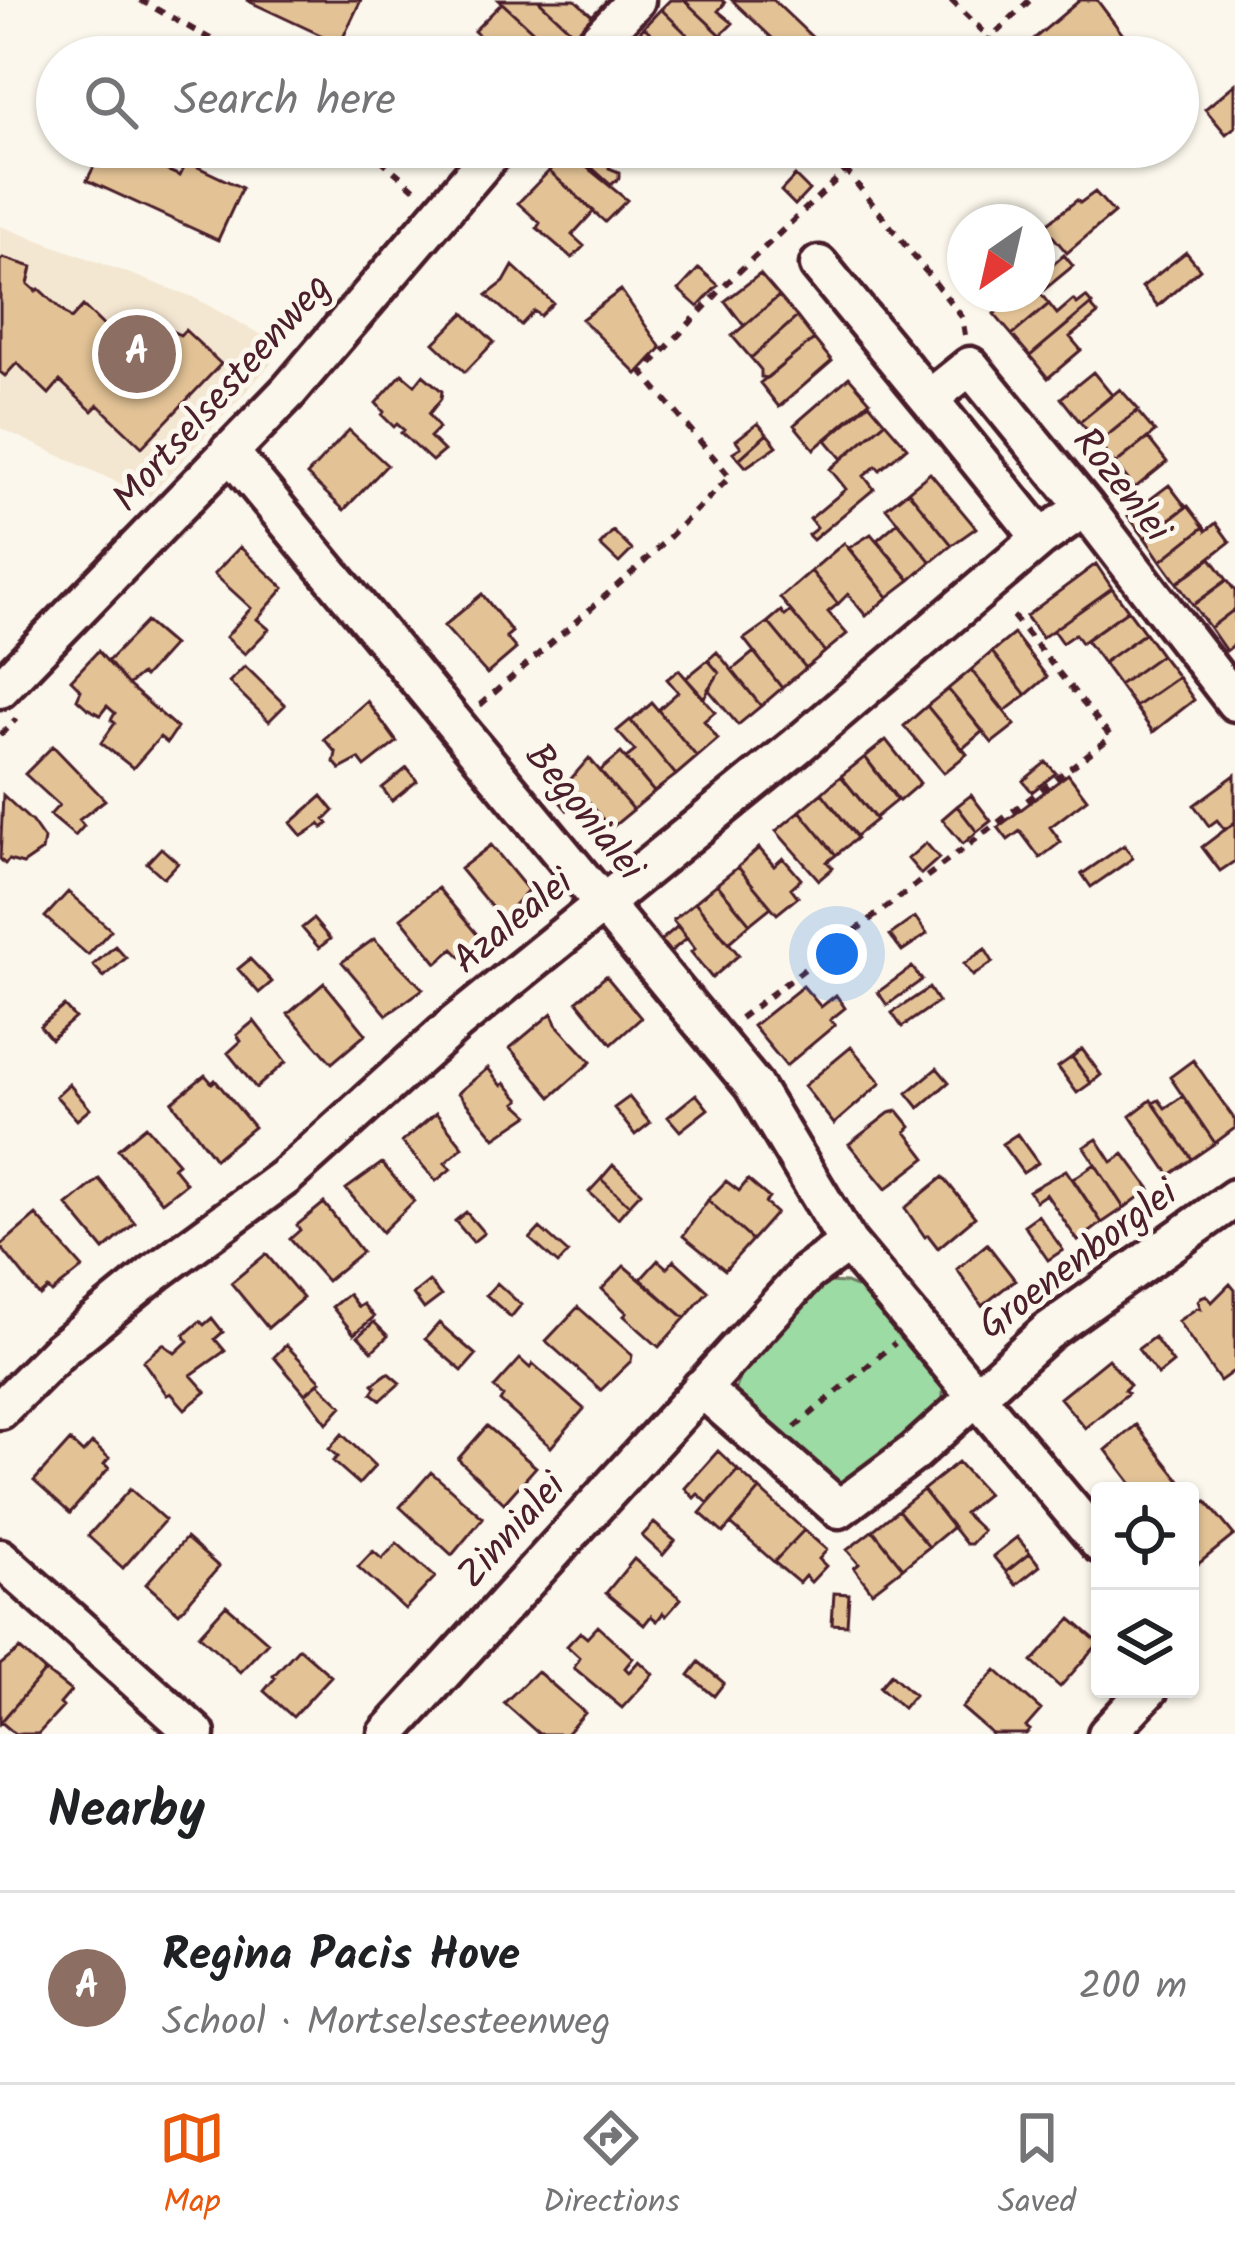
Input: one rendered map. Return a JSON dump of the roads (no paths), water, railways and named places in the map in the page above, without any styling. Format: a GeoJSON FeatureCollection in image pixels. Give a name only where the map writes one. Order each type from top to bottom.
{"type":"FeatureCollection","features":[{"type":"Feature","properties":{"kind":"street"},"geometry":{"type":"LineString","coordinates":[[602,36],[636,0]]}},
{"type":"Feature","properties":{"kind":"street","name":"Mortselsesteenweg"},"geometry":{"type":"LineString","coordinates":[[0,689],[289,392],[479,168]]}},
{"type":"Feature","properties":{"kind":"street"},"geometry":{"type":"LineString","coordinates":[[819,265],[1041,538]]}},
{"type":"Feature","properties":{"kind":"street","name":"Rozenlei"},"geometry":{"type":"LineString","coordinates":[[929,399],[970,366],[1235,702]]}},
{"type":"Feature","properties":{"kind":"street","name":"Begonialei"},"geometry":{"type":"LineString","coordinates":[[230,452],[753,1085],[848,1243],[1091,1533]]}},
{"type":"Feature","properties":{"kind":"street","name":"Azalealei"},"geometry":{"type":"LineString","coordinates":[[0,1411],[60,1350],[285,1177],[456,1023],[604,906],[1041,538],[1085,507]]}},
{"type":"Feature","properties":{"kind":"street","name":"Groenenborglei"},"geometry":{"type":"LineString","coordinates":[[701,1388],[839,1509],[915,1451],[1047,1332],[1235,1198]]}},
{"type":"Feature","properties":{"kind":"street","name":"Zinnialei"},"geometry":{"type":"LineString","coordinates":[[387,1734],[807,1273],[848,1243]]}},
{"type":"Feature","properties":{"kind":"street"},"geometry":{"type":"LineString","coordinates":[[0,1558],[196,1734]]}},
{"type":"Feature","properties":{"kind":"street"},"geometry":{"type":"LineString","coordinates":[[1107,1734],[1141,1698]]}},
{"type":"Feature","properties":{"kind":"place","name":"Regina Pacis Hove"},"geometry":{"type":"Point","coordinates":[137,354]}}]}
